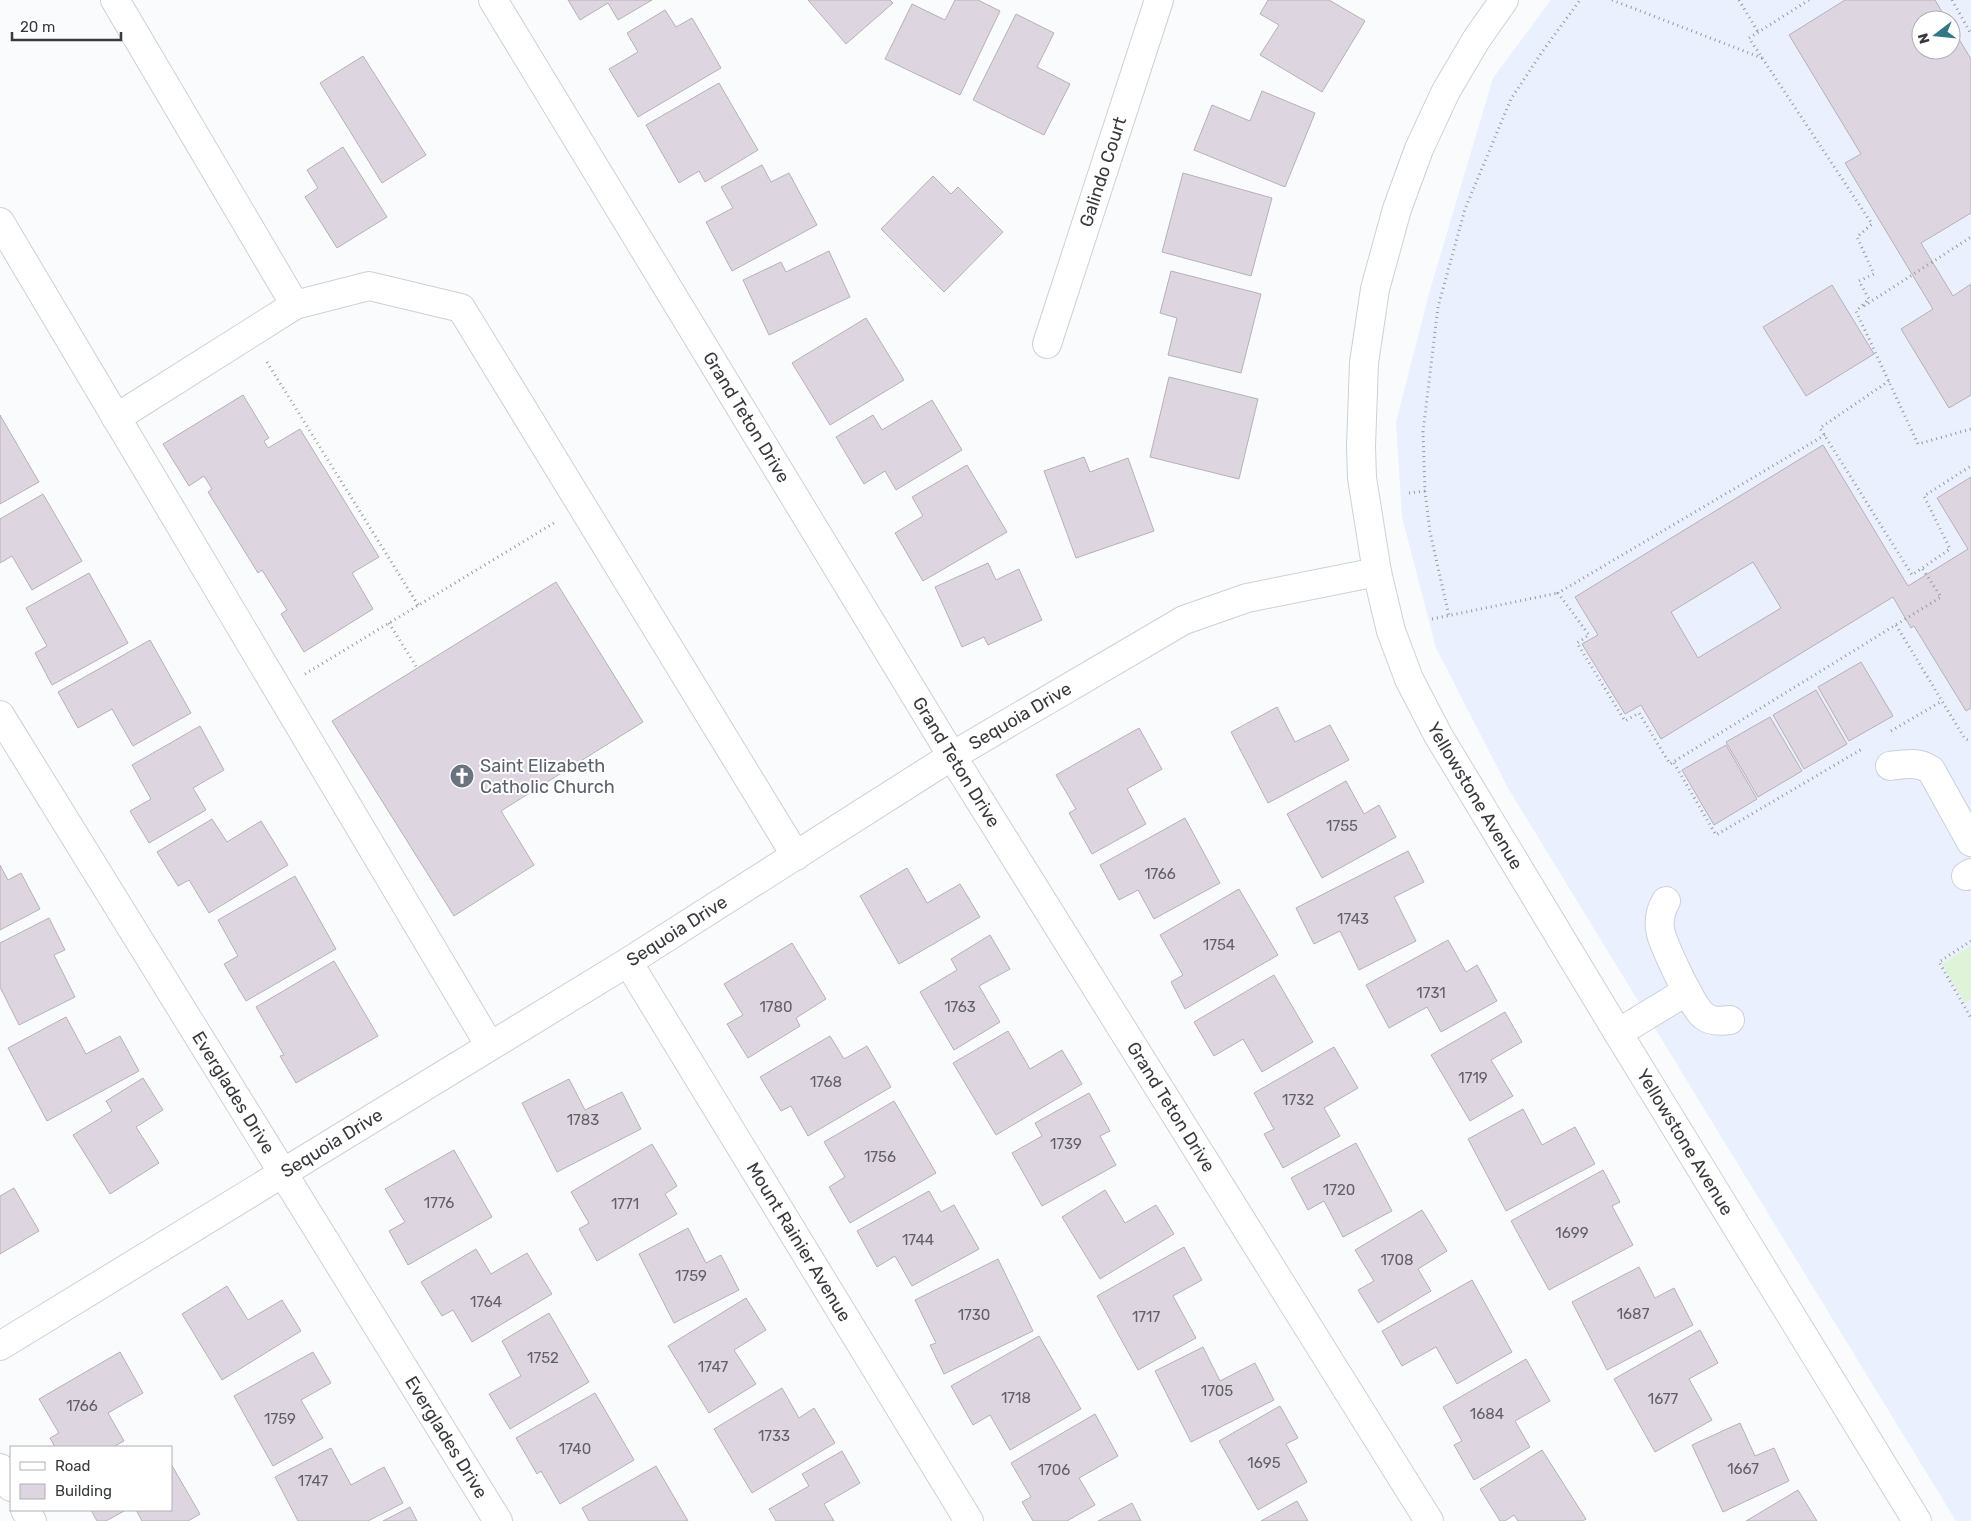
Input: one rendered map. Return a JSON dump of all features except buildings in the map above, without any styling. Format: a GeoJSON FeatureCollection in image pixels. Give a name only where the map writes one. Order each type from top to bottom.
{"type":"FeatureCollection","features":[{"type":"Feature","properties":{"kind":"street"},"geometry":{"type":"LineString","coordinates":[[115,0],[295,305]]}},
{"type":"Feature","properties":{"kind":"street","name":"Grand Teton Drive"},"geometry":{"type":"LineString","coordinates":[[493,0],[952,756],[1429,1521]]}},
{"type":"Feature","properties":{"kind":"street","name":"Galindo Court"},"geometry":{"type":"LineString","coordinates":[[1047,344],[1159,0]]}},
{"type":"Feature","properties":{"kind":"street","name":"Yellowstone Avenue"},"geometry":{"type":"LineString","coordinates":[[1504,0],[1476,40],[1446,91],[1419,149],[1396,209],[1375,289],[1364,363],[1361,446],[1362,478],[1377,572],[1391,631],[1408,679],[1434,727],[1618,1033],[1917,1521]]}},
{"type":"Feature","properties":{"kind":"street"},"geometry":{"type":"LineString","coordinates":[[0,222],[490,1046]]}},
{"type":"Feature","properties":{"kind":"street"},"geometry":{"type":"LineString","coordinates":[[116,418],[295,305],[369,286],[461,308],[796,856]]}},
{"type":"Feature","properties":{"kind":"street","name":"Sequoia Drive"},"geometry":{"type":"LineString","coordinates":[[0,1346],[628,962],[952,756],[1184,620],[1247,598],[1377,572]]}},
{"type":"Feature","properties":{"kind":"street","name":"Everglades Drive"},"geometry":{"type":"LineString","coordinates":[[0,715],[498,1521]]}},
{"type":"Feature","properties":{"kind":"street"},"geometry":{"type":"LineString","coordinates":[[1890,766],[1906,763],[1922,764],[1931,770],[1971,842]]}},
{"type":"Feature","properties":{"kind":"street"},"geometry":{"type":"LineString","coordinates":[[1666,901],[1660,911],[1661,934],[1687,990],[1702,1016],[1708,1019],[1730,1020]]}},
{"type":"Feature","properties":{"kind":"street","name":"Mount Rainier Avenue"},"geometry":{"type":"LineString","coordinates":[[628,962],[968,1521]]}},
{"type":"Feature","properties":{"kind":"street"},"geometry":{"type":"LineString","coordinates":[[1618,1033],[1687,990]]}},
{"type":"Feature","properties":{"kind":"street"},"geometry":{"type":"LineString","coordinates":[[0,1468],[10,1485]]}},
{"type":"Feature","properties":{"kind":"path"},"geometry":{"type":"LineString","coordinates":[[1449,616],[1430,532],[1426,491],[1424,432],[1438,307],[1465,209],[1511,99],[1580,0]]}},
{"type":"Feature","properties":{"kind":"path"},"geometry":{"type":"LineString","coordinates":[[1612,0],[1763,58]]}},
{"type":"Feature","properties":{"kind":"path"},"geometry":{"type":"LineString","coordinates":[[1739,0],[1758,32]]}},
{"type":"Feature","properties":{"kind":"path"},"geometry":{"type":"LineString","coordinates":[[1809,0],[1749,38],[1872,224],[1857,237],[1874,274],[1859,281],[1868,299],[1856,311]]}},
{"type":"Feature","properties":{"kind":"path"},"geometry":{"type":"LineString","coordinates":[[1952,0],[1971,34]]}},
{"type":"Feature","properties":{"kind":"path"},"geometry":{"type":"LineString","coordinates":[[1856,311],[1971,237]]}},
{"type":"Feature","properties":{"kind":"path"},"geometry":{"type":"LineString","coordinates":[[1856,311],[1918,444],[1971,429]]}},
{"type":"Feature","properties":{"kind":"path"},"geometry":{"type":"LineString","coordinates":[[263,355],[418,605]]}},
{"type":"Feature","properties":{"kind":"path"},"geometry":{"type":"LineString","coordinates":[[1889,380],[1820,428],[1912,575],[1950,549],[1924,496],[1971,466]]}},
{"type":"Feature","properties":{"kind":"path"},"geometry":{"type":"LineString","coordinates":[[1432,619],[1558,593],[1825,435]]}},
{"type":"Feature","properties":{"kind":"path"},"geometry":{"type":"LineString","coordinates":[[1409,493],[1426,491]]}},
{"type":"Feature","properties":{"kind":"path"},"geometry":{"type":"LineString","coordinates":[[302,676],[558,520]]}},
{"type":"Feature","properties":{"kind":"path"},"geometry":{"type":"LineString","coordinates":[[1558,593],[1590,635],[1577,643],[1625,721],[1639,713],[1670,764],[1941,597],[1922,568]]}},
{"type":"Feature","properties":{"kind":"path"},"geometry":{"type":"LineString","coordinates":[[389,623],[417,668]]}},
{"type":"Feature","properties":{"kind":"path"},"geometry":{"type":"LineString","coordinates":[[1896,625],[1965,739],[1971,741]]}},
{"type":"Feature","properties":{"kind":"path"},"geometry":{"type":"LineString","coordinates":[[1884,736],[1942,701]]}},
{"type":"Feature","properties":{"kind":"path"},"geometry":{"type":"LineString","coordinates":[[1674,762],[1716,835],[1867,746]]}},
{"type":"Feature","properties":{"kind":"path"},"geometry":{"type":"LineString","coordinates":[[1971,941],[1939,962],[1971,1018]]}},
{"type":"Feature","properties":{"kind":"path"},"geometry":{"type":"LineString","coordinates":[[1967,1011],[1971,1008]]}},
{"type":"Feature","properties":{"kind":"shaded area"},"geometry":{"type":"Polygon","coordinates":[[[1551,0],[1971,0],[1971,1521],[1956,1521],[1508,788],[1436,648],[1402,517],[1396,422],[1430,290],[1493,78],[1551,0]]]}},
{"type":"Feature","properties":{"kind":"green space"},"geometry":{"type":"Polygon","coordinates":[[[1971,946],[1971,999],[1965,1003],[1942,964],[1971,946]]]}},
{"type":"Feature","properties":{"kind":"place","name":"Saint Elizabeth Catholic Church"},"geometry":{"type":"Point","coordinates":[462,776]}}]}
